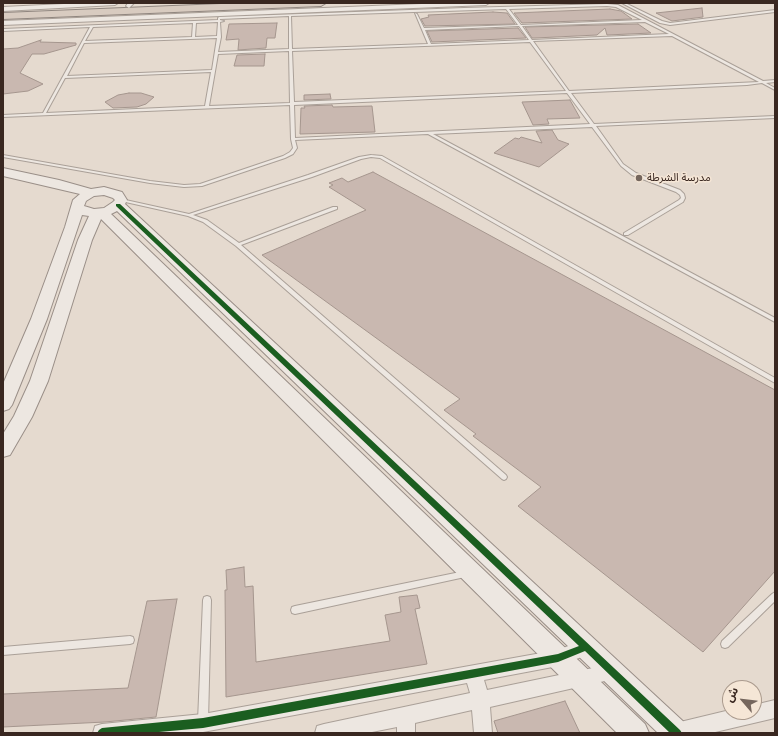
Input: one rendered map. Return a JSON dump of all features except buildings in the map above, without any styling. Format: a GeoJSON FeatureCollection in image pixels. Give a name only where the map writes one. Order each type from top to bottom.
{"type":"FeatureCollection","features":[{"type":"Feature","properties":{"kind":"highway"},"geometry":{"type":"LineString","coordinates":[[3,10],[214,3]]}},
{"type":"Feature","properties":{"kind":"highway"},"geometry":{"type":"LineString","coordinates":[[3,16],[160,13],[321,3]]}},
{"type":"Feature","properties":{"kind":"street"},"geometry":{"type":"LineString","coordinates":[[3,10],[115,3]]}},
{"type":"Feature","properties":{"kind":"street"},"geometry":{"type":"LineString","coordinates":[[3,23],[160,13],[486,3]]}},
{"type":"Feature","properties":{"kind":"street"},"geometry":{"type":"LineString","coordinates":[[3,172],[59,184],[91,193]]}},
{"type":"Feature","properties":{"kind":"street"},"geometry":{"type":"LineString","coordinates":[[3,404],[40,319],[72,227],[79,200],[91,193],[104,191],[115,193],[121,197],[109,207],[85,240],[39,382],[23,417],[3,450]]}},
{"type":"Feature","properties":{"kind":"street"},"geometry":{"type":"LineString","coordinates":[[77,207],[83,211],[109,207]]}},
{"type":"Feature","properties":{"kind":"street"},"geometry":{"type":"LineString","coordinates":[[109,207],[471,573],[636,733]]}},
{"type":"Feature","properties":{"kind":"street"},"geometry":{"type":"LineString","coordinates":[[109,207],[586,647],[676,732],[775,708]]}},
{"type":"Feature","properties":{"kind":"street"},"geometry":{"type":"LineString","coordinates":[[102,733],[200,730],[474,673],[558,658],[586,647]]}},
{"type":"Feature","properties":{"kind":"street"},"geometry":{"type":"LineString","coordinates":[[324,733],[406,724],[480,700],[612,672]]}},
{"type":"Feature","properties":{"kind":"street"},"geometry":{"type":"LineString","coordinates":[[474,673],[480,700],[483,733]]}},
{"type":"Feature","properties":{"kind":"lane"},"geometry":{"type":"LineString","coordinates":[[624,3],[661,22],[670,24],[775,11]]}},
{"type":"Feature","properties":{"kind":"lane"},"geometry":{"type":"LineString","coordinates":[[290,17],[464,9],[607,5],[624,9],[775,89]]}},
{"type":"Feature","properties":{"kind":"lane"},"geometry":{"type":"LineString","coordinates":[[507,8],[570,92],[615,156],[628,170],[678,192],[684,198],[626,234]]}},
{"type":"Feature","properties":{"kind":"lane"},"geometry":{"type":"LineString","coordinates":[[207,107],[219,37],[220,18],[452,13],[464,9]]}},
{"type":"Feature","properties":{"kind":"lane"},"geometry":{"type":"LineString","coordinates":[[416,14],[430,45]]}},
{"type":"Feature","properties":{"kind":"lane"},"geometry":{"type":"LineString","coordinates":[[3,156],[150,182],[184,186],[200,185],[284,157],[292,153],[295,148],[293,139],[290,17]]}},
{"type":"Feature","properties":{"kind":"lane"},"geometry":{"type":"LineString","coordinates":[[3,30],[220,21]]}},
{"type":"Feature","properties":{"kind":"lane"},"geometry":{"type":"LineString","coordinates":[[423,29],[647,21]]}},
{"type":"Feature","properties":{"kind":"lane"},"geometry":{"type":"LineString","coordinates":[[193,38],[195,22]]}},
{"type":"Feature","properties":{"kind":"lane"},"geometry":{"type":"LineString","coordinates":[[44,114],[92,26]]}},
{"type":"Feature","properties":{"kind":"lane"},"geometry":{"type":"LineString","coordinates":[[216,53],[673,35]]}},
{"type":"Feature","properties":{"kind":"lane"},"geometry":{"type":"LineString","coordinates":[[83,42],[219,37]]}},
{"type":"Feature","properties":{"kind":"lane"},"geometry":{"type":"LineString","coordinates":[[64,77],[213,71]]}},
{"type":"Feature","properties":{"kind":"lane"},"geometry":{"type":"LineString","coordinates":[[3,116],[570,92],[775,81]]}},
{"type":"Feature","properties":{"kind":"lane"},"geometry":{"type":"LineString","coordinates":[[293,139],[775,117]]}},
{"type":"Feature","properties":{"kind":"lane"},"geometry":{"type":"LineString","coordinates":[[428,133],[775,320]]}},
{"type":"Feature","properties":{"kind":"lane"},"geometry":{"type":"LineString","coordinates":[[189,215],[310,176],[360,158],[371,156],[381,157],[775,381]]}},
{"type":"Feature","properties":{"kind":"lane"},"geometry":{"type":"LineString","coordinates":[[109,207],[189,215],[206,221],[238,245],[504,477]]}},
{"type":"Feature","properties":{"kind":"lane"},"geometry":{"type":"LineString","coordinates":[[238,245],[335,208]]}},
{"type":"Feature","properties":{"kind":"lane"},"geometry":{"type":"LineString","coordinates":[[295,610],[471,573]]}},
{"type":"Feature","properties":{"kind":"lane"},"geometry":{"type":"LineString","coordinates":[[725,644],[775,596]]}},
{"type":"Feature","properties":{"kind":"lane"},"geometry":{"type":"LineString","coordinates":[[200,730],[207,600]]}},
{"type":"Feature","properties":{"kind":"lane"},"geometry":{"type":"LineString","coordinates":[[3,651],[130,640]]}},
{"type":"Feature","properties":{"kind":"cycle path"},"geometry":{"type":"LineString","coordinates":[[118,205],[677,733]]}},
{"type":"Feature","properties":{"kind":"cycle path"},"geometry":{"type":"LineString","coordinates":[[102,733],[203,723],[558,658],[586,647]]}},
{"type":"Feature","properties":{"kind":"place","name":"مدرسة الشرطة"},"geometry":{"type":"Point","coordinates":[639,178]}}]}
